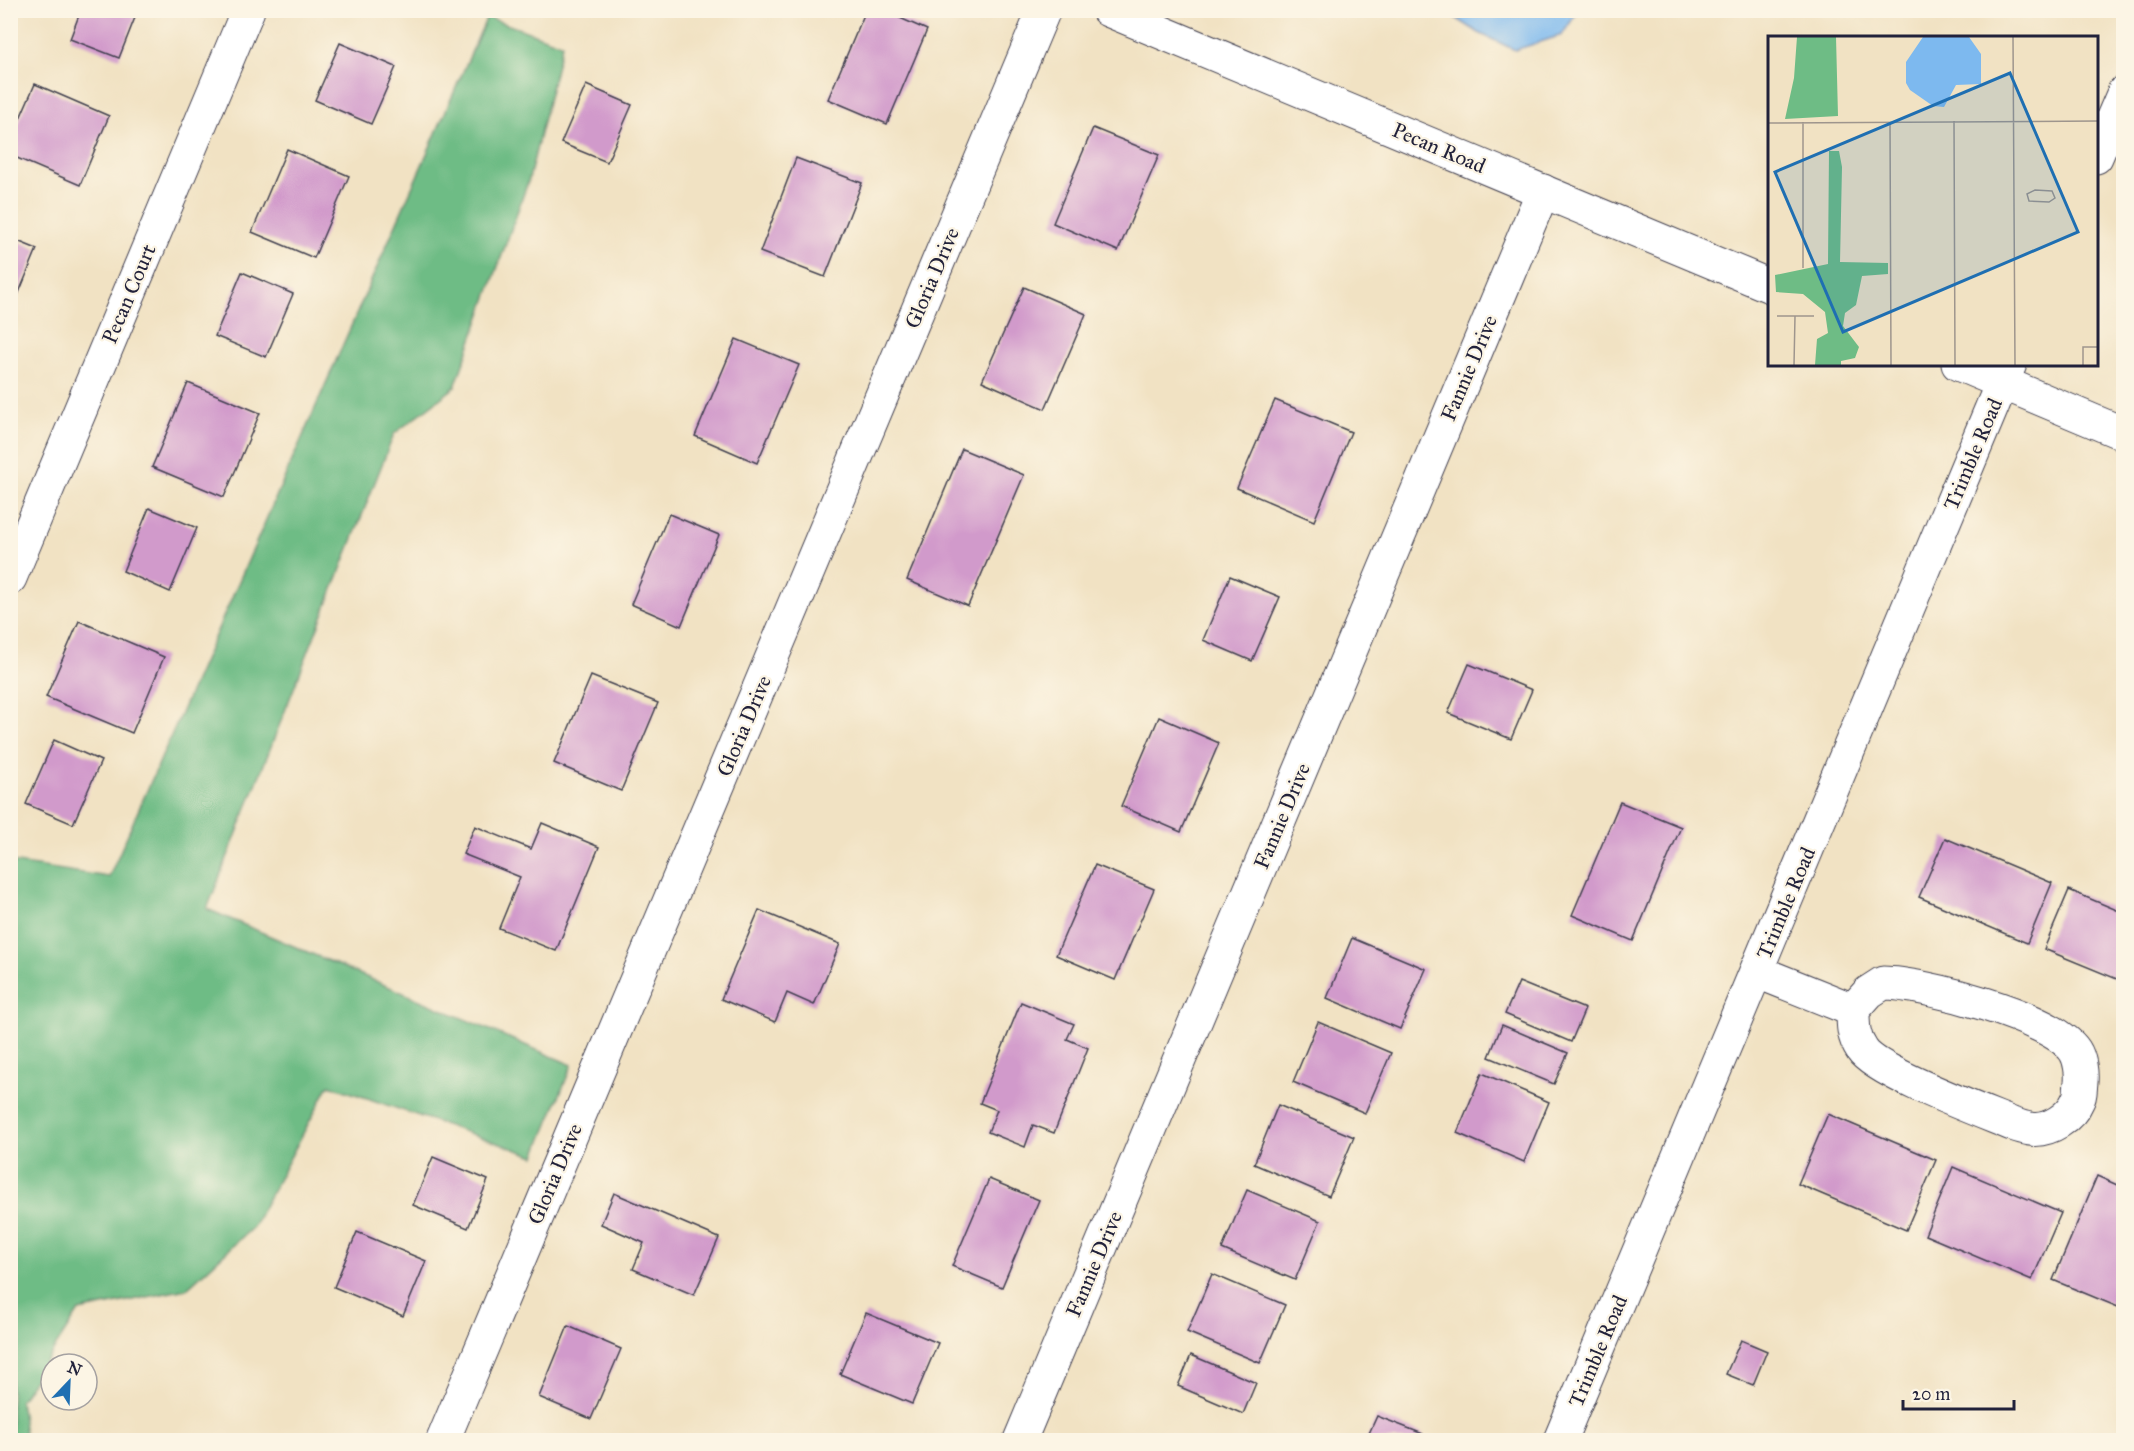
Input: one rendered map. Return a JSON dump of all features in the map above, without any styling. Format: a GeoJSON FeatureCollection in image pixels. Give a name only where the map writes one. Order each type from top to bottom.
{"type":"FeatureCollection","features":[{"type":"Feature","properties":{"kind":"street","name":"Pecan Court"},"geometry":{"type":"LineString","coordinates":[[10,578],[248,10]]}},
{"type":"Feature","properties":{"kind":"street","name":"Gloria Drive"},"geometry":{"type":"LineString","coordinates":[[443,1440],[1044,10]]}},
{"type":"Feature","properties":{"kind":"street","name":"Pecan Road"},"geometry":{"type":"LineString","coordinates":[[1108,10],[1768,285]]}},
{"type":"Feature","properties":{"kind":"street"},"geometry":{"type":"LineString","coordinates":[[2098,155],[2124,92]]}},
{"type":"Feature","properties":{"kind":"street","name":"Fannie Drive"},"geometry":{"type":"LineString","coordinates":[[1020,1440],[1543,191]]}},
{"type":"Feature","properties":{"kind":"street"},"geometry":{"type":"LineString","coordinates":[[1968,366],[2006,374],[2124,434]]}},
{"type":"Feature","properties":{"kind":"street","name":"Trimble Road"},"geometry":{"type":"LineString","coordinates":[[1560,1440],[1758,972],[2006,374]]}},
{"type":"Feature","properties":{"kind":"street"},"geometry":{"type":"LineString","coordinates":[[1758,972],[1853,1010]]}},
{"type":"Feature","properties":{"kind":"street"},"geometry":{"type":"LineString","coordinates":[[1884,983],[1896,983],[1945,991],[2014,1014],[2056,1035],[2075,1051],[2082,1073],[2079,1099],[2070,1114],[2054,1124],[2033,1130],[2012,1124],[1883,1068],[1863,1052],[1853,1034],[1853,1010],[1869,992],[1884,983]]}},
{"type":"Feature","properties":{"kind":"green space"},"geometry":{"type":"Polygon","coordinates":[[[487,17],[562,44],[529,179],[455,387],[394,434],[207,909],[572,1065],[535,1156],[329,1085],[253,1227],[186,1289],[79,1311],[52,1352],[39,1352],[39,1372],[20,1401],[26,1440],[11,1440],[11,862],[109,877],[487,17]]]}},
{"type":"Feature","properties":{"kind":"water"},"geometry":{"type":"Polygon","coordinates":[[[1445,11],[1578,11],[1562,35],[1515,50],[1479,33],[1445,11]]]}},
{"type":"Feature","properties":{"kind":"building"},"geometry":{"type":"Polygon","coordinates":[[[81,10],[138,10],[119,58],[70,39],[81,10]]]}},
{"type":"Feature","properties":{"kind":"building"},"geometry":{"type":"Polygon","coordinates":[[[866,10],[882,10],[927,30],[887,124],[828,99],[866,10]]]}},
{"type":"Feature","properties":{"kind":"building"},"geometry":{"type":"Polygon","coordinates":[[[340,43],[396,67],[371,124],[315,100],[340,43]]]}},
{"type":"Feature","properties":{"kind":"building"},"geometry":{"type":"Polygon","coordinates":[[[35,84],[109,116],[80,185],[10,155],[10,141],[35,84]]]}},
{"type":"Feature","properties":{"kind":"building"},"geometry":{"type":"Polygon","coordinates":[[[586,85],[632,105],[607,162],[561,143],[586,85]]]}},
{"type":"Feature","properties":{"kind":"building"},"geometry":{"type":"Polygon","coordinates":[[[1093,128],[1159,155],[1118,251],[1053,223],[1093,128]]]}},
{"type":"Feature","properties":{"kind":"building"},"geometry":{"type":"Polygon","coordinates":[[[287,149],[349,176],[314,258],[252,232],[287,149]]]}},
{"type":"Feature","properties":{"kind":"building"},"geometry":{"type":"Polygon","coordinates":[[[796,158],[862,183],[825,277],[760,252],[796,158]]]}},
{"type":"Feature","properties":{"kind":"building"},"geometry":{"type":"Polygon","coordinates":[[[10,238],[37,249],[11,312],[10,312],[10,238]]]}},
{"type":"Feature","properties":{"kind":"building"},"geometry":{"type":"Polygon","coordinates":[[[242,272],[293,294],[266,357],[215,336],[242,272]]]}},
{"type":"Feature","properties":{"kind":"building"},"geometry":{"type":"Polygon","coordinates":[[[1024,287],[1086,314],[1045,409],[982,381],[1024,287]]]}},
{"type":"Feature","properties":{"kind":"building"},"geometry":{"type":"Polygon","coordinates":[[[736,339],[799,365],[757,463],[695,436],[736,339]]]}},
{"type":"Feature","properties":{"kind":"building"},"geometry":{"type":"Polygon","coordinates":[[[188,383],[260,413],[224,497],[152,467],[188,383]]]}},
{"type":"Feature","properties":{"kind":"building"},"geometry":{"type":"Polygon","coordinates":[[[1275,400],[1351,432],[1314,521],[1237,488],[1275,400]]]}},
{"type":"Feature","properties":{"kind":"building"},"geometry":{"type":"Polygon","coordinates":[[[962,449],[1024,475],[968,606],[907,580],[962,449]]]}},
{"type":"Feature","properties":{"kind":"building"},"geometry":{"type":"Polygon","coordinates":[[[149,508],[197,528],[170,592],[123,571],[149,508]]]}},
{"type":"Feature","properties":{"kind":"building"},"geometry":{"type":"Polygon","coordinates":[[[669,514],[719,535],[681,626],[631,604],[669,514]]]}},
{"type":"Feature","properties":{"kind":"building"},"geometry":{"type":"Polygon","coordinates":[[[1230,576],[1280,597],[1252,661],[1203,640],[1230,576]]]}},
{"type":"Feature","properties":{"kind":"building"},"geometry":{"type":"Polygon","coordinates":[[[79,621],[164,657],[132,733],[46,697],[79,621]]]}},
{"type":"Feature","properties":{"kind":"building"},"geometry":{"type":"Polygon","coordinates":[[[1469,664],[1532,690],[1511,739],[1448,713],[1469,664]]]}},
{"type":"Feature","properties":{"kind":"building"},"geometry":{"type":"Polygon","coordinates":[[[591,676],[658,703],[621,791],[554,763],[591,676]]]}},
{"type":"Feature","properties":{"kind":"building"},"geometry":{"type":"Polygon","coordinates":[[[1159,717],[1219,743],[1181,832],[1121,806],[1159,717]]]}},
{"type":"Feature","properties":{"kind":"building"},"geometry":{"type":"Polygon","coordinates":[[[54,740],[101,761],[73,824],[26,804],[54,740]]]}},
{"type":"Feature","properties":{"kind":"building"},"geometry":{"type":"Polygon","coordinates":[[[1620,802],[1681,827],[1633,941],[1572,915],[1620,802]]]}},
{"type":"Feature","properties":{"kind":"building"},"geometry":{"type":"Polygon","coordinates":[[[542,823],[599,847],[556,951],[499,928],[520,877],[463,854],[475,826],[531,849],[542,823]]]}},
{"type":"Feature","properties":{"kind":"building"},"geometry":{"type":"Polygon","coordinates":[[[1945,838],[2052,883],[2027,943],[1919,897],[1945,838]]]}},
{"type":"Feature","properties":{"kind":"building"},"geometry":{"type":"Polygon","coordinates":[[[1095,865],[1154,889],[1115,980],[1056,955],[1095,865]]]}},
{"type":"Feature","properties":{"kind":"building"},"geometry":{"type":"Polygon","coordinates":[[[2069,890],[2124,913],[2124,982],[2044,949],[2069,890]]]}},
{"type":"Feature","properties":{"kind":"building"},"geometry":{"type":"Polygon","coordinates":[[[759,910],[840,944],[814,1005],[787,993],[775,1022],[721,999],[759,910]]]}},
{"type":"Feature","properties":{"kind":"building"},"geometry":{"type":"Polygon","coordinates":[[[1352,938],[1426,969],[1400,1029],[1327,998],[1352,938]]]}},
{"type":"Feature","properties":{"kind":"building"},"geometry":{"type":"Polygon","coordinates":[[[1519,982],[1585,1009],[1571,1042],[1505,1014],[1519,982]]]}},
{"type":"Feature","properties":{"kind":"building"},"geometry":{"type":"Polygon","coordinates":[[[1021,1002],[1074,1024],[1067,1039],[1088,1048],[1054,1133],[1033,1125],[1025,1147],[988,1132],[997,1110],[980,1103],[1021,1002]]]}},
{"type":"Feature","properties":{"kind":"building"},"geometry":{"type":"Polygon","coordinates":[[[1318,1022],[1391,1053],[1365,1113],[1293,1082],[1318,1022]]]}},
{"type":"Feature","properties":{"kind":"building"},"geometry":{"type":"Polygon","coordinates":[[[1502,1025],[1568,1053],[1554,1084],[1489,1057],[1502,1025]]]}},
{"type":"Feature","properties":{"kind":"building"},"geometry":{"type":"Polygon","coordinates":[[[1482,1073],[1549,1102],[1524,1162],[1457,1133],[1482,1073]]]}},
{"type":"Feature","properties":{"kind":"building"},"geometry":{"type":"Polygon","coordinates":[[[1278,1105],[1354,1137],[1329,1196],[1254,1164],[1278,1105]]]}},
{"type":"Feature","properties":{"kind":"building"},"geometry":{"type":"Polygon","coordinates":[[[1828,1114],[1936,1160],[1906,1230],[1798,1184],[1828,1114]]]}},
{"type":"Feature","properties":{"kind":"building"},"geometry":{"type":"Polygon","coordinates":[[[433,1157],[488,1180],[468,1228],[413,1205],[433,1157]]]}},
{"type":"Feature","properties":{"kind":"building"},"geometry":{"type":"Polygon","coordinates":[[[1953,1167],[2061,1213],[2032,1280],[1925,1235],[1953,1167]]]}},
{"type":"Feature","properties":{"kind":"building"},"geometry":{"type":"Polygon","coordinates":[[[2097,1176],[2124,1188],[2124,1294],[2118,1307],[2053,1280],[2097,1176]]]}},
{"type":"Feature","properties":{"kind":"building"},"geometry":{"type":"Polygon","coordinates":[[[989,1179],[1039,1200],[1002,1287],[952,1266],[989,1179]]]}},
{"type":"Feature","properties":{"kind":"building"},"geometry":{"type":"Polygon","coordinates":[[[1247,1190],[1320,1221],[1295,1280],[1222,1249],[1247,1190]]]}},
{"type":"Feature","properties":{"kind":"building"},"geometry":{"type":"Polygon","coordinates":[[[614,1193],[719,1238],[694,1295],[633,1269],[644,1243],[601,1224],[614,1193]]]}},
{"type":"Feature","properties":{"kind":"building"},"geometry":{"type":"Polygon","coordinates":[[[357,1232],[426,1261],[403,1316],[334,1287],[357,1232]]]}},
{"type":"Feature","properties":{"kind":"building"},"geometry":{"type":"Polygon","coordinates":[[[1212,1274],[1285,1305],[1260,1363],[1187,1332],[1212,1274]]]}},
{"type":"Feature","properties":{"kind":"building"},"geometry":{"type":"Polygon","coordinates":[[[866,1313],[938,1343],[912,1404],[840,1374],[866,1313]]]}},
{"type":"Feature","properties":{"kind":"building"},"geometry":{"type":"Polygon","coordinates":[[[568,1326],[621,1349],[591,1419],[539,1397],[568,1326]]]}},
{"type":"Feature","properties":{"kind":"building"},"geometry":{"type":"Polygon","coordinates":[[[1741,1340],[1767,1351],[1753,1385],[1726,1374],[1741,1340]]]}},
{"type":"Feature","properties":{"kind":"building"},"geometry":{"type":"Polygon","coordinates":[[[1191,1355],[1256,1383],[1243,1414],[1178,1386],[1191,1355]]]}},
{"type":"Feature","properties":{"kind":"building"},"geometry":{"type":"Polygon","coordinates":[[[1377,1416],[1423,1434],[1421,1440],[1366,1440],[1377,1416]]]}}]}
